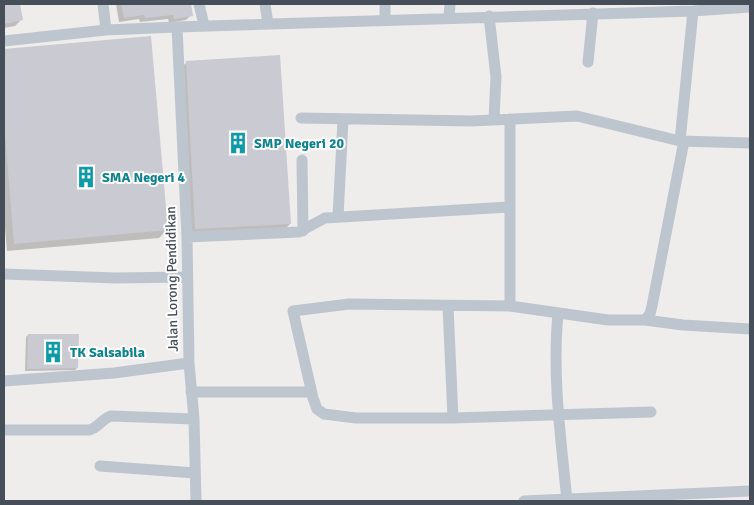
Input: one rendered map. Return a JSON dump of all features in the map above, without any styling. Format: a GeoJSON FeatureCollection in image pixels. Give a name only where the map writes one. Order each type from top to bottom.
{"type":"FeatureCollection","features":[{"type":"Feature","properties":{"kind":"street"},"geometry":{"type":"LineString","coordinates":[[103,4],[106,30]]}},
{"type":"Feature","properties":{"kind":"street"},"geometry":{"type":"LineString","coordinates":[[199,4],[204,25]]}},
{"type":"Feature","properties":{"kind":"street"},"geometry":{"type":"LineString","coordinates":[[265,4],[268,24]]}},
{"type":"Feature","properties":{"kind":"street"},"geometry":{"type":"LineString","coordinates":[[385,4],[385,19]]}},
{"type":"Feature","properties":{"kind":"street"},"geometry":{"type":"LineString","coordinates":[[449,17],[450,4]]}},
{"type":"Feature","properties":{"kind":"street"},"geometry":{"type":"LineString","coordinates":[[4,41],[106,30],[489,16],[536,9],[579,9],[592,13],[693,11],[748,6]]}},
{"type":"Feature","properties":{"kind":"street"},"geometry":{"type":"LineString","coordinates":[[645,320],[650,314],[652,306],[682,141],[693,11]]}},
{"type":"Feature","properties":{"kind":"street"},"geometry":{"type":"LineString","coordinates":[[588,62],[592,13]]}},
{"type":"Feature","properties":{"kind":"street"},"geometry":{"type":"LineString","coordinates":[[489,16],[496,77],[494,119]]}},
{"type":"Feature","properties":{"kind":"street","name":"Jalan Lorong Pendidikan"},"geometry":{"type":"LineString","coordinates":[[177,26],[187,237],[189,363],[194,419],[196,501]]}},
{"type":"Feature","properties":{"kind":"street"},"geometry":{"type":"LineString","coordinates":[[301,118],[471,121],[577,116],[682,141],[750,143]]}},
{"type":"Feature","properties":{"kind":"street"},"geometry":{"type":"LineString","coordinates":[[510,119],[510,306]]}},
{"type":"Feature","properties":{"kind":"street"},"geometry":{"type":"LineString","coordinates":[[338,217],[343,120]]}},
{"type":"Feature","properties":{"kind":"street"},"geometry":{"type":"LineString","coordinates":[[302,160],[303,231]]}},
{"type":"Feature","properties":{"kind":"street"},"geometry":{"type":"LineString","coordinates":[[187,237],[303,231],[326,218],[509,207]]}},
{"type":"Feature","properties":{"kind":"street"},"geometry":{"type":"LineString","coordinates":[[4,274],[116,278],[188,277]]}},
{"type":"Feature","properties":{"kind":"street"},"geometry":{"type":"LineString","coordinates":[[652,412],[453,418],[356,418],[328,416],[317,409],[311,392],[293,311],[349,304],[510,306],[608,320],[645,320],[683,325],[750,329]]}},
{"type":"Feature","properties":{"kind":"street"},"geometry":{"type":"LineString","coordinates":[[448,306],[453,418]]}},
{"type":"Feature","properties":{"kind":"street"},"geometry":{"type":"LineString","coordinates":[[558,314],[555,338],[559,416],[567,500]]}},
{"type":"Feature","properties":{"kind":"street"},"geometry":{"type":"LineString","coordinates":[[4,381],[114,374],[189,363]]}},
{"type":"Feature","properties":{"kind":"street"},"geometry":{"type":"LineString","coordinates":[[191,392],[311,392]]}},
{"type":"Feature","properties":{"kind":"street"},"geometry":{"type":"LineString","coordinates":[[4,430],[89,430],[96,428],[102,419],[111,416],[194,419]]}},
{"type":"Feature","properties":{"kind":"street"},"geometry":{"type":"LineString","coordinates":[[100,466],[195,473]]}},
{"type":"Feature","properties":{"kind":"street"},"geometry":{"type":"LineString","coordinates":[[524,501],[750,491]]}},
{"type":"Feature","properties":{"kind":"building"},"geometry":{"type":"Polygon","coordinates":[[[4,4],[20,4],[23,20],[4,24],[4,4]]]}},
{"type":"Feature","properties":{"kind":"building"},"geometry":{"type":"Polygon","coordinates":[[[121,4],[191,4],[193,16],[174,19],[173,15],[145,18],[144,15],[124,18],[121,4]]]}},
{"type":"Feature","properties":{"kind":"building","name":"SMA Negeri 4"},"geometry":{"type":"Polygon","coordinates":[[[151,36],[168,230],[14,244],[4,123],[4,49],[151,36]]]}},
{"type":"Feature","properties":{"kind":"building","name":"SMP Negeri 20"},"geometry":{"type":"Polygon","coordinates":[[[280,55],[291,224],[195,229],[186,61],[280,55]]]}},
{"type":"Feature","properties":{"kind":"building","name":"TK Salsabila"},"geometry":{"type":"Polygon","coordinates":[[[28,334],[79,334],[78,368],[27,369],[28,334]]]}},
{"type":"Feature","properties":{"kind":"place","name":"SMP Negeri 20"},"geometry":{"type":"Point","coordinates":[238,143]}},
{"type":"Feature","properties":{"kind":"place","name":"SMA Negeri 4"},"geometry":{"type":"Point","coordinates":[86,177]}},
{"type":"Feature","properties":{"kind":"place","name":"TK Salsabila"},"geometry":{"type":"Point","coordinates":[53,352]}}]}
